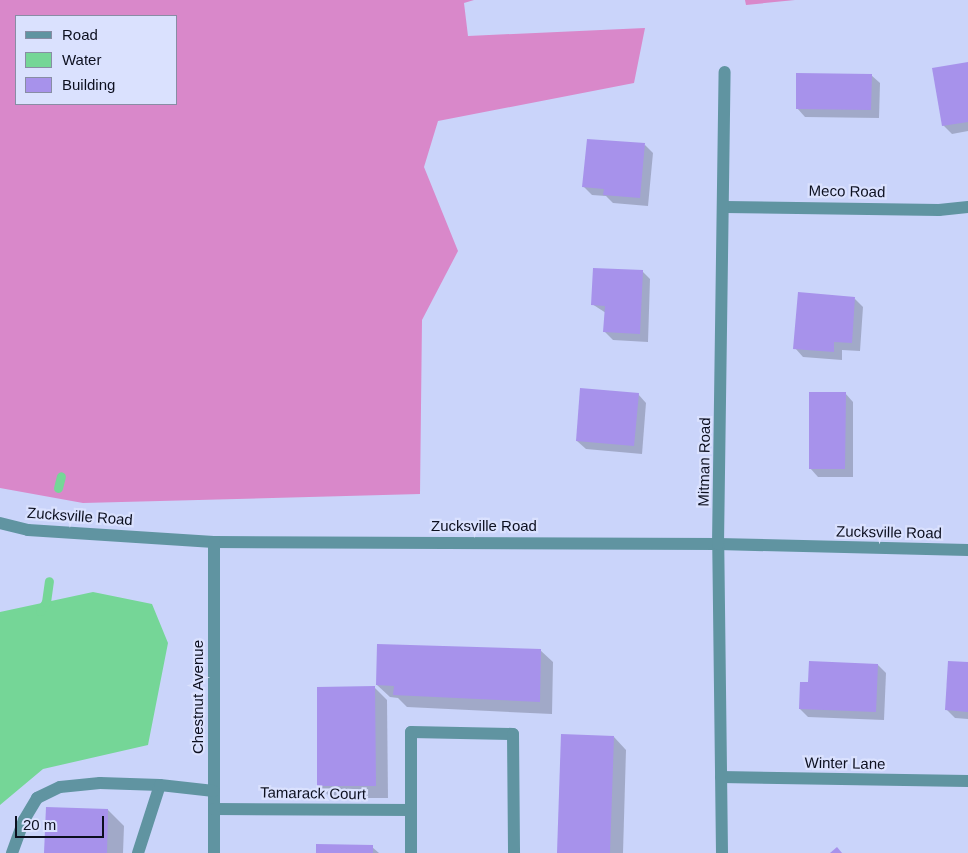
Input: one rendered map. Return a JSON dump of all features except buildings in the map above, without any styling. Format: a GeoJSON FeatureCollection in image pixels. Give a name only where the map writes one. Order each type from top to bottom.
{"type":"FeatureCollection","features":[{"type":"Feature","properties":{"kind":"street","name":"Mitman Road"},"geometry":{"type":"LineString","coordinates":[[722,853],[718,544],[725,207],[725,72]]}},
{"type":"Feature","properties":{"kind":"street","name":"Meco Road"},"geometry":{"type":"LineString","coordinates":[[725,207],[938,210],[968,207]]}},
{"type":"Feature","properties":{"kind":"street","name":"Zucksville Road"},"geometry":{"type":"LineString","coordinates":[[0,523],[28,530],[214,542],[718,544],[968,550]]}},
{"type":"Feature","properties":{"kind":"street","name":"Chestnut Avenue"},"geometry":{"type":"LineString","coordinates":[[214,542],[214,853]]}},
{"type":"Feature","properties":{"kind":"street"},"geometry":{"type":"LineString","coordinates":[[411,853],[411,732],[513,734],[514,853]]}},
{"type":"Feature","properties":{"kind":"street","name":"Winter Lane"},"geometry":{"type":"LineString","coordinates":[[722,777],[968,781]]}},
{"type":"Feature","properties":{"kind":"street"},"geometry":{"type":"LineString","coordinates":[[12,853],[24,820],[37,798],[60,787],[100,783],[160,784],[214,791]]}},
{"type":"Feature","properties":{"kind":"street"},"geometry":{"type":"LineString","coordinates":[[138,853],[160,784]]}},
{"type":"Feature","properties":{"kind":"street","name":"Tamarack Court"},"geometry":{"type":"LineString","coordinates":[[214,809],[411,810]]}},
{"type":"Feature","properties":{"kind":"shaded area"},"geometry":{"type":"Polygon","coordinates":[[[0,0],[474,0],[464,3],[468,36],[645,28],[634,83],[438,121],[424,167],[458,251],[422,320],[420,494],[83,503],[0,488],[0,0]]]}},
{"type":"Feature","properties":{"kind":"shaded area"},"geometry":{"type":"Polygon","coordinates":[[[745,0],[795,0],[746,5],[745,0]]]}},
{"type":"Feature","properties":{"kind":"water"},"geometry":{"type":"Polygon","coordinates":[[[93,592],[152,604],[168,643],[148,745],[43,769],[0,805],[0,612],[93,592]]]}},
{"type":"Feature","properties":{"kind":"waterway"},"geometry":{"type":"LineString","coordinates":[[58,488],[61,476]]}},
{"type":"Feature","properties":{"kind":"waterway"},"geometry":{"type":"LineString","coordinates":[[40,611],[46,602],[49,581]]}}]}
